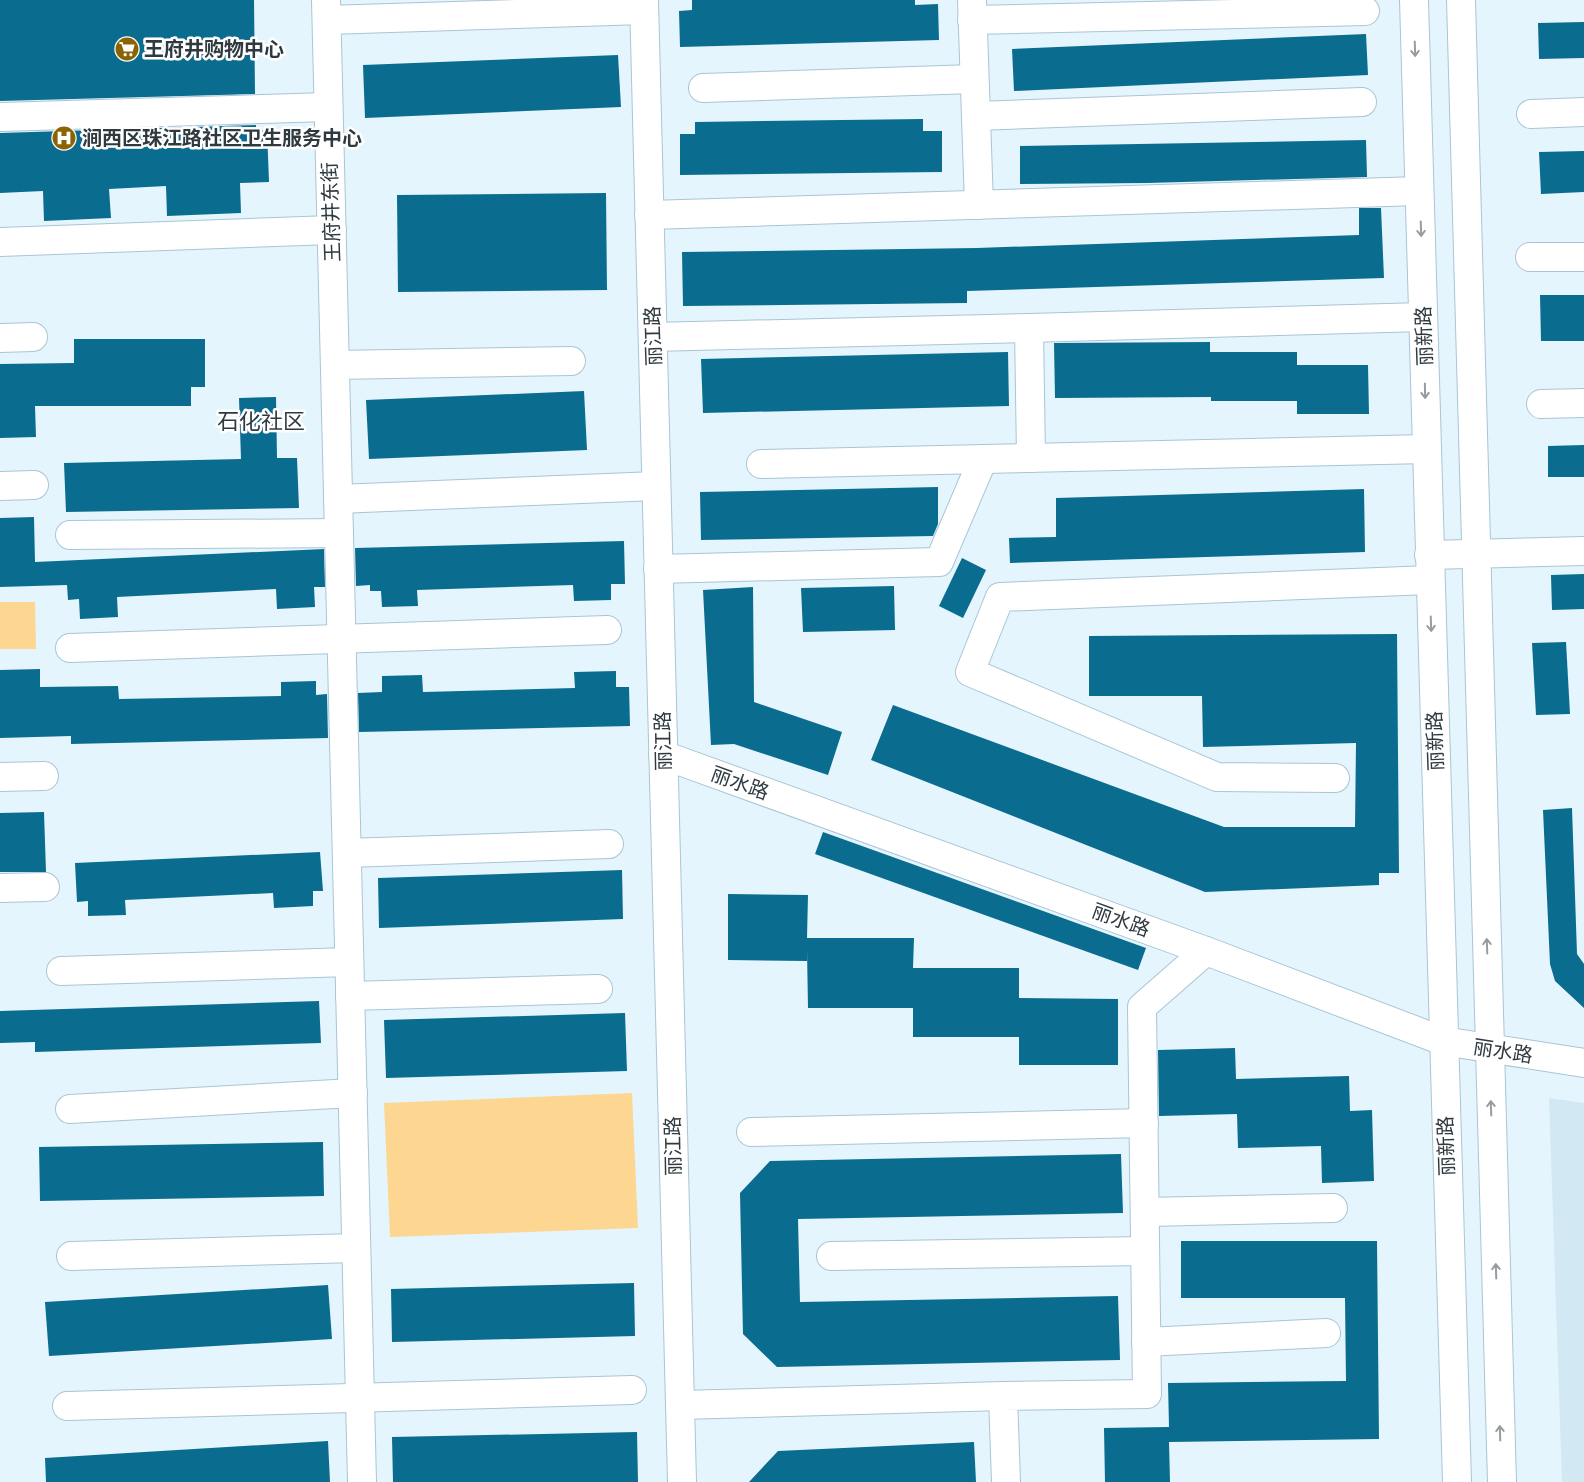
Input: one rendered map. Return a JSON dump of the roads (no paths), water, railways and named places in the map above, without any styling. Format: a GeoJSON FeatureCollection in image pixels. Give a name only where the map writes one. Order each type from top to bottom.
{"type":"FeatureCollection","features":[{"type":"Feature","properties":{"kind":"main road","name":"丽新路"},"geometry":{"type":"LineString","coordinates":[[1414,0],[1456,1482]]}},
{"type":"Feature","properties":{"kind":"main road"},"geometry":{"type":"LineString","coordinates":[[1461,0],[1502,1482]]}},
{"type":"Feature","properties":{"kind":"main road"},"geometry":{"type":"LineString","coordinates":[[327,10],[644,5]]}},
{"type":"Feature","properties":{"kind":"main road","name":"丽江路"},"geometry":{"type":"LineString","coordinates":[[644,5],[682,1482]]}},
{"type":"Feature","properties":{"kind":"main road","name":"王府井东街"},"geometry":{"type":"LineString","coordinates":[[327,10],[362,1482]]}},
{"type":"Feature","properties":{"kind":"main road"},"geometry":{"type":"LineString","coordinates":[[978,205],[972,10],[1365,11]]}},
{"type":"Feature","properties":{"kind":"main road"},"geometry":{"type":"LineString","coordinates":[[703,88],[974,79]]}},
{"type":"Feature","properties":{"kind":"main road"},"geometry":{"type":"LineString","coordinates":[[976,116],[1362,102]]}},
{"type":"Feature","properties":{"kind":"main road"},"geometry":{"type":"LineString","coordinates":[[0,117],[328,107]]}},
{"type":"Feature","properties":{"kind":"main road"},"geometry":{"type":"LineString","coordinates":[[1531,114],[1584,112]]}},
{"type":"Feature","properties":{"kind":"main road"},"geometry":{"type":"LineString","coordinates":[[649,215],[1419,191]]}},
{"type":"Feature","properties":{"kind":"main road"},"geometry":{"type":"LineString","coordinates":[[0,242],[332,230]]}},
{"type":"Feature","properties":{"kind":"main road"},"geometry":{"type":"LineString","coordinates":[[1530,257],[1584,257]]}},
{"type":"Feature","properties":{"kind":"main road"},"geometry":{"type":"LineString","coordinates":[[653,337],[1423,316]]}},
{"type":"Feature","properties":{"kind":"main road"},"geometry":{"type":"LineString","coordinates":[[1030,328],[1031,458]]}},
{"type":"Feature","properties":{"kind":"main road"},"geometry":{"type":"LineString","coordinates":[[0,338],[33,337]]}},
{"type":"Feature","properties":{"kind":"main road"},"geometry":{"type":"LineString","coordinates":[[335,365],[571,361]]}},
{"type":"Feature","properties":{"kind":"main road"},"geometry":{"type":"LineString","coordinates":[[1541,404],[1584,403]]}},
{"type":"Feature","properties":{"kind":"main road"},"geometry":{"type":"LineString","coordinates":[[761,464],[1427,449]]}},
{"type":"Feature","properties":{"kind":"main road"},"geometry":{"type":"LineString","coordinates":[[658,569],[939,562],[983,459]]}},
{"type":"Feature","properties":{"kind":"main road"},"geometry":{"type":"LineString","coordinates":[[0,486],[34,485]]}},
{"type":"Feature","properties":{"kind":"main road"},"geometry":{"type":"LineString","coordinates":[[338,499],[656,486]]}},
{"type":"Feature","properties":{"kind":"main road"},"geometry":{"type":"LineString","coordinates":[[70,536],[339,533]]}},
{"type":"Feature","properties":{"kind":"main road"},"geometry":{"type":"LineString","coordinates":[[1334,778],[1217,777],[970,672],[1000,597],[1430,568],[1476,554],[1584,551]]}},
{"type":"Feature","properties":{"kind":"main road"},"geometry":{"type":"LineString","coordinates":[[70,648],[606,630]]}},
{"type":"Feature","properties":{"kind":"main road","name":"丽水路"},"geometry":{"type":"LineString","coordinates":[[663,755],[1206,951],[1443,1041],[1584,1064]]}},
{"type":"Feature","properties":{"kind":"main road"},"geometry":{"type":"LineString","coordinates":[[0,777],[44,776]]}},
{"type":"Feature","properties":{"kind":"main road"},"geometry":{"type":"LineString","coordinates":[[347,853],[609,844]]}},
{"type":"Feature","properties":{"kind":"main road"},"geometry":{"type":"LineString","coordinates":[[0,888],[45,887]]}},
{"type":"Feature","properties":{"kind":"main road"},"geometry":{"type":"LineString","coordinates":[[680,1405],[1148,1394],[1142,1006],[1206,951]]}},
{"type":"Feature","properties":{"kind":"main road"},"geometry":{"type":"LineString","coordinates":[[61,971],[350,962]]}},
{"type":"Feature","properties":{"kind":"main road"},"geometry":{"type":"LineString","coordinates":[[350,996],[598,989]]}},
{"type":"Feature","properties":{"kind":"main road"},"geometry":{"type":"LineString","coordinates":[[70,1109],[352,1093]]}},
{"type":"Feature","properties":{"kind":"main road"},"geometry":{"type":"LineString","coordinates":[[752,1132],[1144,1123]]}},
{"type":"Feature","properties":{"kind":"main road"},"geometry":{"type":"LineString","coordinates":[[1145,1212],[1333,1208]]}},
{"type":"Feature","properties":{"kind":"main road"},"geometry":{"type":"LineString","coordinates":[[71,1256],[356,1248]]}},
{"type":"Feature","properties":{"kind":"main road"},"geometry":{"type":"LineString","coordinates":[[831,1256],[1145,1251]]}},
{"type":"Feature","properties":{"kind":"main road"},"geometry":{"type":"LineString","coordinates":[[1146,1342],[1326,1333]]}},
{"type":"Feature","properties":{"kind":"main road"},"geometry":{"type":"LineString","coordinates":[[67,1406],[632,1390]]}},
{"type":"Feature","properties":{"kind":"main road"},"geometry":{"type":"LineString","coordinates":[[1003,1396],[1006,1482]]}},
{"type":"Feature","properties":{"kind":"place","name":"王府井购物中心"},"geometry":{"type":"Point","coordinates":[127,49]}},
{"type":"Feature","properties":{"kind":"place","name":"涧西区珠江路社区卫生服务中心"},"geometry":{"type":"Point","coordinates":[64,138]}},
{"type":"Feature","properties":{"kind":"district","name":"石化社区"},"geometry":{"type":"Point","coordinates":[261,421]}}]}
